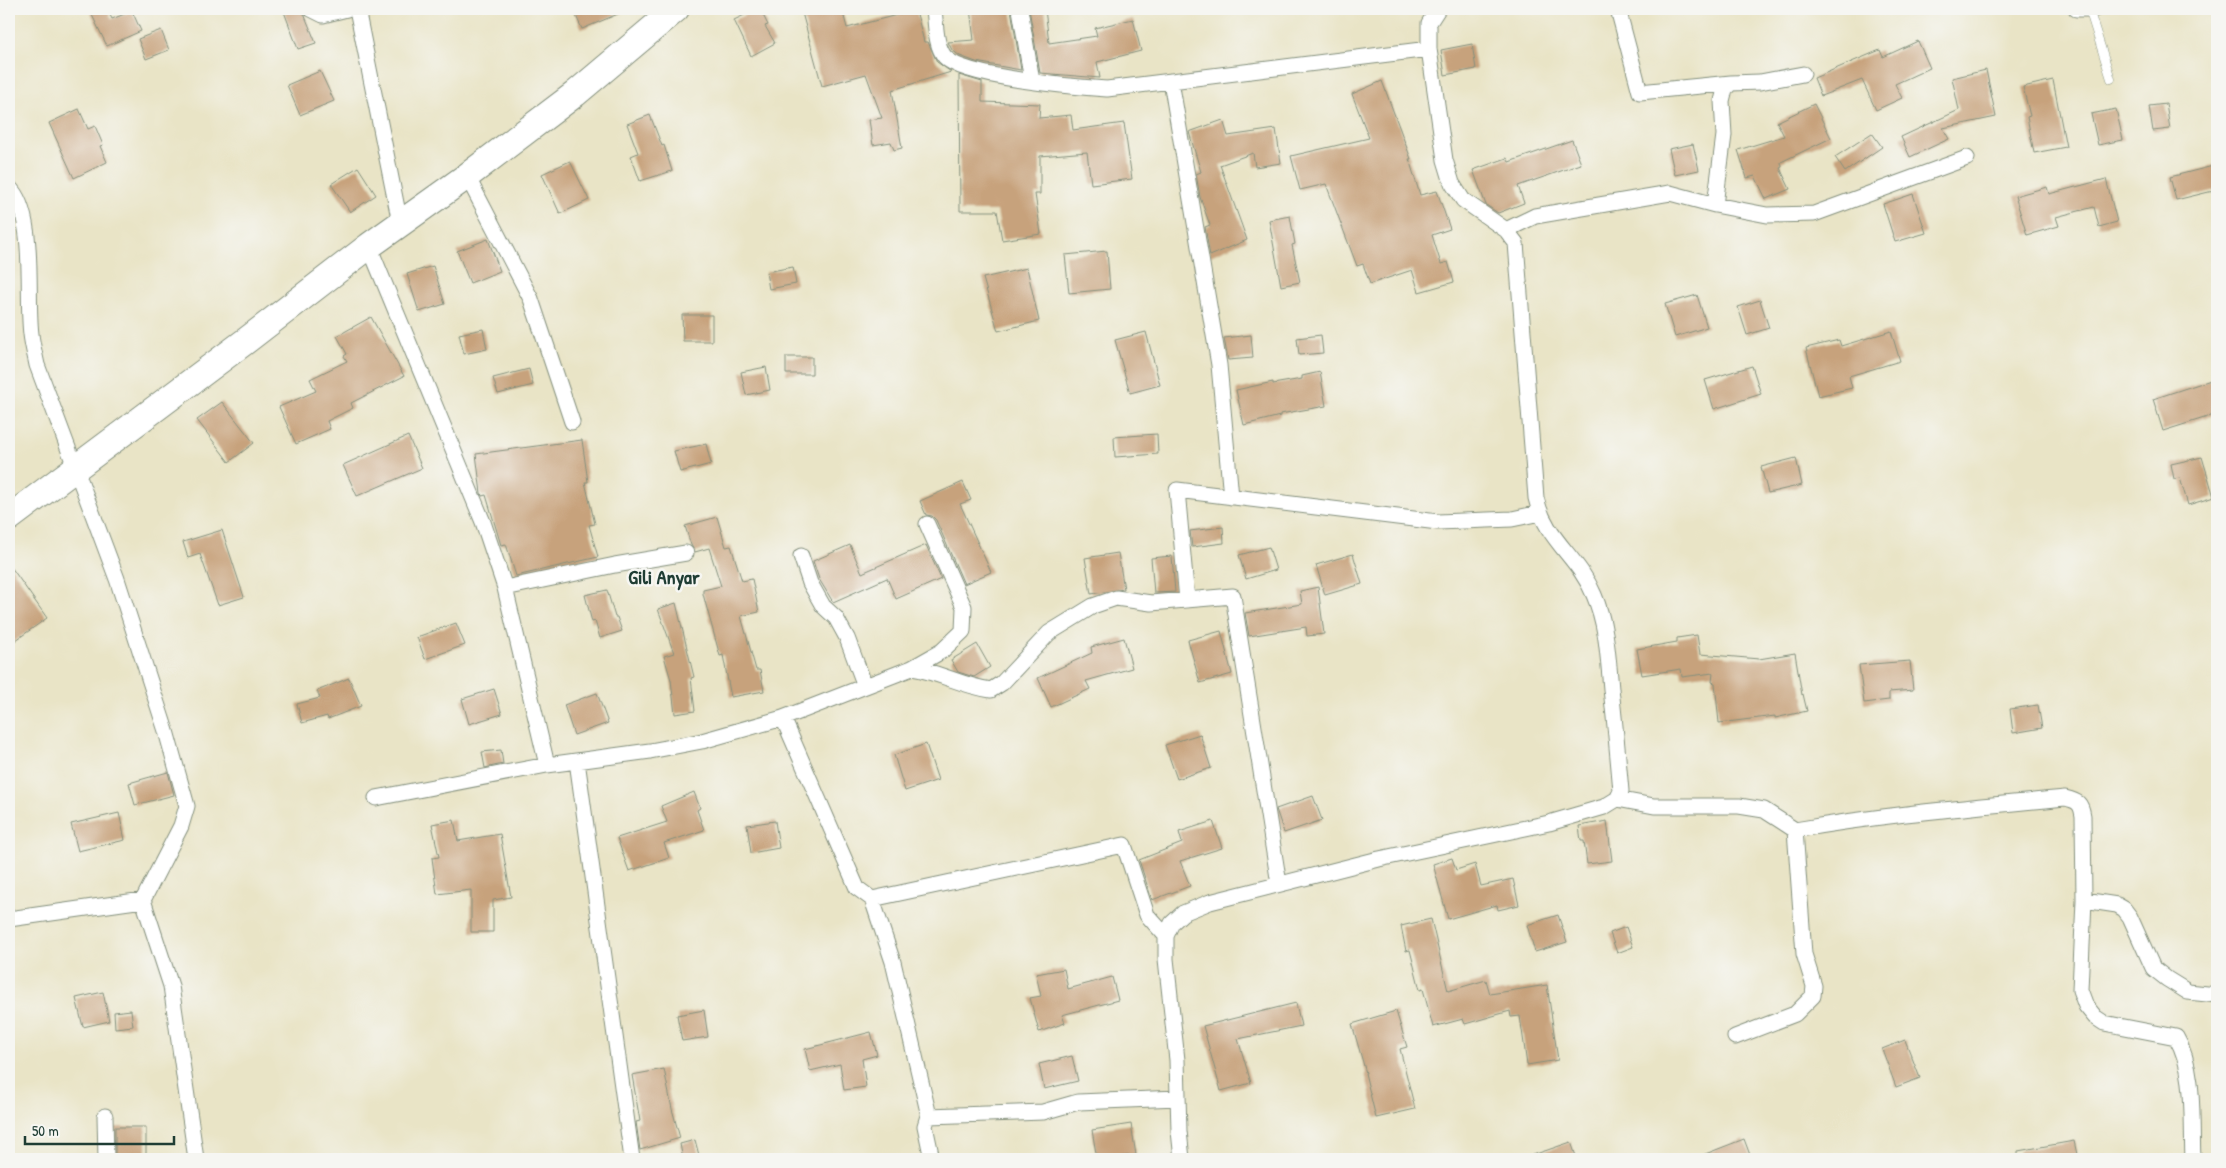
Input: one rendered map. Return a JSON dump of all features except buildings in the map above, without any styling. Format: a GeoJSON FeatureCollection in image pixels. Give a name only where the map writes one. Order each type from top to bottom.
{"type":"FeatureCollection","features":[{"type":"Feature","properties":{"kind":"highway"},"geometry":{"type":"LineString","coordinates":[[9,518],[369,246],[467,176],[575,94],[676,9]]}},
{"type":"Feature","properties":{"kind":"street"},"geometry":{"type":"LineString","coordinates":[[311,9],[323,15],[347,9]]}},
{"type":"Feature","properties":{"kind":"street"},"geometry":{"type":"LineString","coordinates":[[357,9],[400,223]]}},
{"type":"Feature","properties":{"kind":"street"},"geometry":{"type":"LineString","coordinates":[[934,9],[938,42],[946,57],[957,65],[1032,81],[1107,89],[1429,49]]}},
{"type":"Feature","properties":{"kind":"street"},"geometry":{"type":"LineString","coordinates":[[1020,9],[1032,81]]}},
{"type":"Feature","properties":{"kind":"street"},"geometry":{"type":"LineString","coordinates":[[1182,1159],[1177,1060],[1166,959],[1166,936],[1172,923],[1183,913],[1210,902],[1379,859],[1548,823],[1604,807],[1617,799],[1621,791],[1606,636],[1594,596],[1579,567],[1551,535],[1540,513],[1536,498],[1516,243],[1506,230],[1463,200],[1452,183],[1445,160],[1429,49],[1429,23],[1438,9]]}},
{"type":"Feature","properties":{"kind":"street"},"geometry":{"type":"LineString","coordinates":[[1618,9],[1640,92],[1760,82],[1803,74]]}},
{"type":"Feature","properties":{"kind":"street"},"geometry":{"type":"LineString","coordinates":[[2076,9],[2095,9]]}},
{"type":"Feature","properties":{"kind":"street"},"geometry":{"type":"LineString","coordinates":[[1171,81],[1219,365],[1231,497]]}},
{"type":"Feature","properties":{"kind":"street"},"geometry":{"type":"LineString","coordinates":[[1715,205],[1724,135],[1722,101],[1725,89],[1730,83]]}},
{"type":"Feature","properties":{"kind":"street"},"geometry":{"type":"LineString","coordinates":[[1506,230],[1535,216],[1670,193],[1715,205],[1767,215],[1814,214],[1967,158]]}},
{"type":"Feature","properties":{"kind":"street"},"geometry":{"type":"LineString","coordinates":[[467,176],[531,299],[572,422]]}},
{"type":"Feature","properties":{"kind":"street"},"geometry":{"type":"LineString","coordinates":[[9,187],[14,192],[23,210],[28,254],[30,334],[37,365],[117,578],[166,731],[187,806],[182,826],[143,900],[171,986],[196,1159]]}},
{"type":"Feature","properties":{"kind":"street"},"geometry":{"type":"LineString","coordinates":[[369,246],[477,508],[505,588],[547,765]]}},
{"type":"Feature","properties":{"kind":"street"},"geometry":{"type":"LineString","coordinates":[[1187,600],[1177,490],[1438,522],[1512,519],[1540,513]]}},
{"type":"Feature","properties":{"kind":"street"},"geometry":{"type":"LineString","coordinates":[[376,798],[547,765],[650,751],[702,741],[783,718],[912,668],[942,650],[963,631],[964,608],[927,524]]}},
{"type":"Feature","properties":{"kind":"street"},"geometry":{"type":"LineString","coordinates":[[505,588],[614,565],[686,553]]}},
{"type":"Feature","properties":{"kind":"street"},"geometry":{"type":"LineString","coordinates":[[801,556],[810,584],[823,606],[836,618],[847,638],[865,686]]}},
{"type":"Feature","properties":{"kind":"street"},"geometry":{"type":"LineString","coordinates":[[912,668],[927,670],[955,682],[991,690],[1002,683],[1049,633],[1093,606],[1116,598],[1151,603],[1233,596],[1279,884]]}},
{"type":"Feature","properties":{"kind":"street"},"geometry":{"type":"LineString","coordinates":[[783,718],[858,888],[872,900],[893,962],[929,1116],[925,1126],[932,1159]]}},
{"type":"Feature","properties":{"kind":"street"},"geometry":{"type":"LineString","coordinates":[[577,761],[632,1159]]}},
{"type":"Feature","properties":{"kind":"street"},"geometry":{"type":"LineString","coordinates":[[1617,799],[1654,806],[1739,806],[1764,810],[1795,830],[1867,817],[1932,810],[2065,798],[2076,800],[2081,806],[2083,816],[2084,900],[2080,990],[2086,1006],[2095,1017],[2104,1023],[2176,1037],[2183,1048],[2189,1071],[2193,1159]]}},
{"type":"Feature","properties":{"kind":"street"},"geometry":{"type":"LineString","coordinates":[[1736,1037],[1795,1014],[1813,996],[1814,986],[1804,954],[1795,830]]}},
{"type":"Feature","properties":{"kind":"street"},"geometry":{"type":"LineString","coordinates":[[872,900],[1124,844],[1147,915],[1166,936]]}},
{"type":"Feature","properties":{"kind":"street"},"geometry":{"type":"LineString","coordinates":[[9,919],[143,900]]}},
{"type":"Feature","properties":{"kind":"street"},"geometry":{"type":"LineString","coordinates":[[2084,900],[2117,905],[2124,909],[2130,917],[2153,968],[2167,979],[2188,992],[2217,995]]}},
{"type":"Feature","properties":{"kind":"street"},"geometry":{"type":"LineString","coordinates":[[929,1116],[1043,1112],[1078,1102],[1178,1098]]}},
{"type":"Feature","properties":{"kind":"street"},"geometry":{"type":"LineString","coordinates":[[105,1116],[106,1159]]}},
{"type":"Feature","properties":{"kind":"lane"},"geometry":{"type":"LineString","coordinates":[[2089,9],[2111,79]]}},
{"type":"Feature","properties":{"kind":"district","name":"Gili Anyar"},"geometry":{"type":"Point","coordinates":[664,577]}}]}
